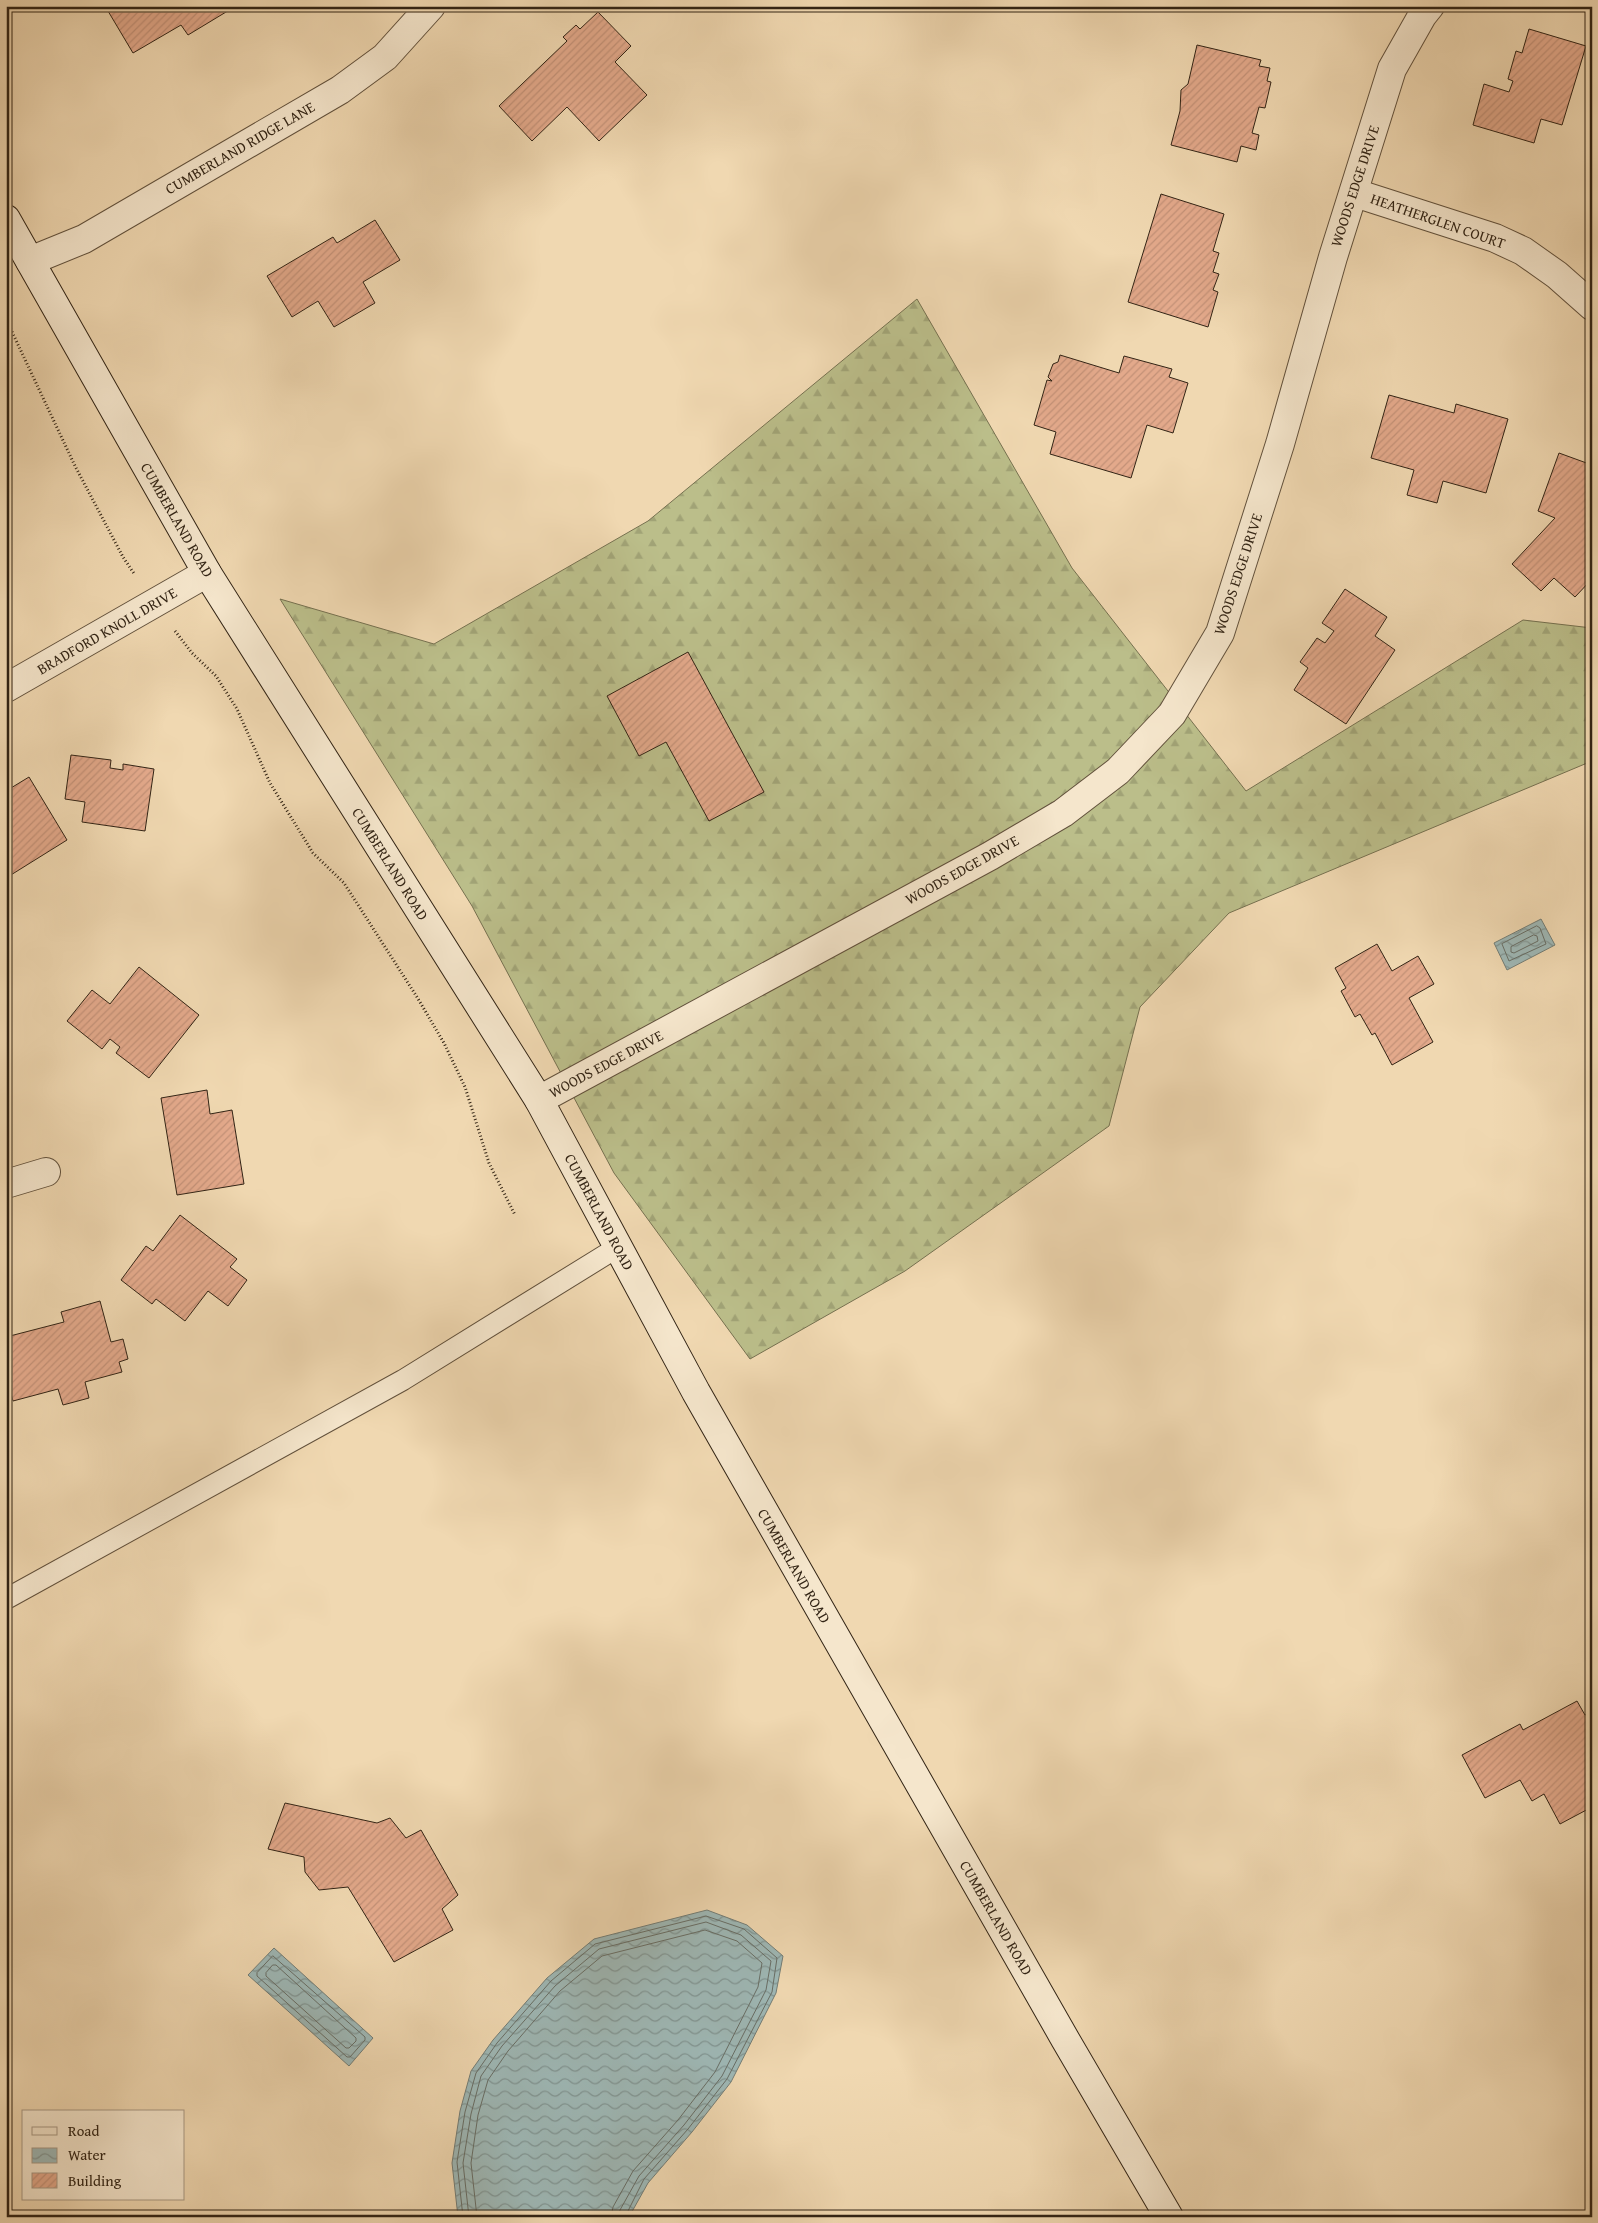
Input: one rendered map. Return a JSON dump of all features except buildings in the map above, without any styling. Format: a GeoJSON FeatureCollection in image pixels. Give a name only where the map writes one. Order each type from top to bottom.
{"type":"FeatureCollection","features":[{"type":"Feature","properties":{"kind":"street","name":"CUMBERLAND RIDGE LANE"},"geometry":{"type":"LineString","coordinates":[[30,261],[84,238],[340,90],[385,57],[431,6]]}},
{"type":"Feature","properties":{"kind":"street","name":"WOODS EDGE DRIVE"},"geometry":{"type":"LineString","coordinates":[[539,1100],[990,856],[1063,813],[1118,771],[1172,714],[1220,633],[1280,444],[1333,257],[1392,69],[1422,16],[1430,6]]}},
{"type":"Feature","properties":{"kind":"street","name":"HEATHERGLEN COURT"},"geometry":{"type":"LineString","coordinates":[[1354,193],[1495,238],[1523,251],[1557,275],[1592,306]]}},
{"type":"Feature","properties":{"kind":"street","name":"CUMBERLAND ROAD"},"geometry":{"type":"LineString","coordinates":[[6,219],[208,573],[539,1100],[718,1432],[1065,2039],[1169,2217]]}},
{"type":"Feature","properties":{"kind":"street","name":"BRADFORD KNOLL DRIVE"},"geometry":{"type":"LineString","coordinates":[[6,688],[208,573]]}},
{"type":"Feature","properties":{"kind":"street"},"geometry":{"type":"LineString","coordinates":[[6,1184],[46,1172]]}},
{"type":"Feature","properties":{"kind":"lane"},"geometry":{"type":"LineString","coordinates":[[6,1599],[403,1380],[618,1247]]}},
{"type":"Feature","properties":{"kind":"path"},"geometry":{"type":"LineString","coordinates":[[6,319],[75,466],[123,557]]}},
{"type":"Feature","properties":{"kind":"path"},"geometry":{"type":"LineString","coordinates":[[192,653],[216,676],[237,709],[270,783],[314,853],[344,883],[417,996],[444,1043],[465,1087],[489,1163],[515,1215]]}},
{"type":"Feature","properties":{"kind":"green space"},"geometry":{"type":"Polygon","coordinates":[[[917,299],[1072,568],[1246,791],[1523,620],[1592,628],[1592,761],[1229,913],[1140,1007],[1109,1126],[905,1271],[750,1359],[614,1173],[472,906],[280,599],[434,644],[648,521],[917,299]]]}},
{"type":"Feature","properties":{"kind":"water"},"geometry":{"type":"Polygon","coordinates":[[[1541,919],[1555,945],[1507,970],[1494,943],[1541,919]]]}},
{"type":"Feature","properties":{"kind":"water"},"geometry":{"type":"Polygon","coordinates":[[[707,1910],[747,1925],[783,1956],[776,1993],[731,2082],[692,2132],[648,2183],[629,2217],[458,2217],[452,2163],[460,2111],[471,2071],[493,2040],[547,1978],[594,1939],[707,1910]]]}},
{"type":"Feature","properties":{"kind":"water"},"geometry":{"type":"Polygon","coordinates":[[[274,1948],[373,2038],[349,2066],[248,1975],[274,1948]]]}}]}
